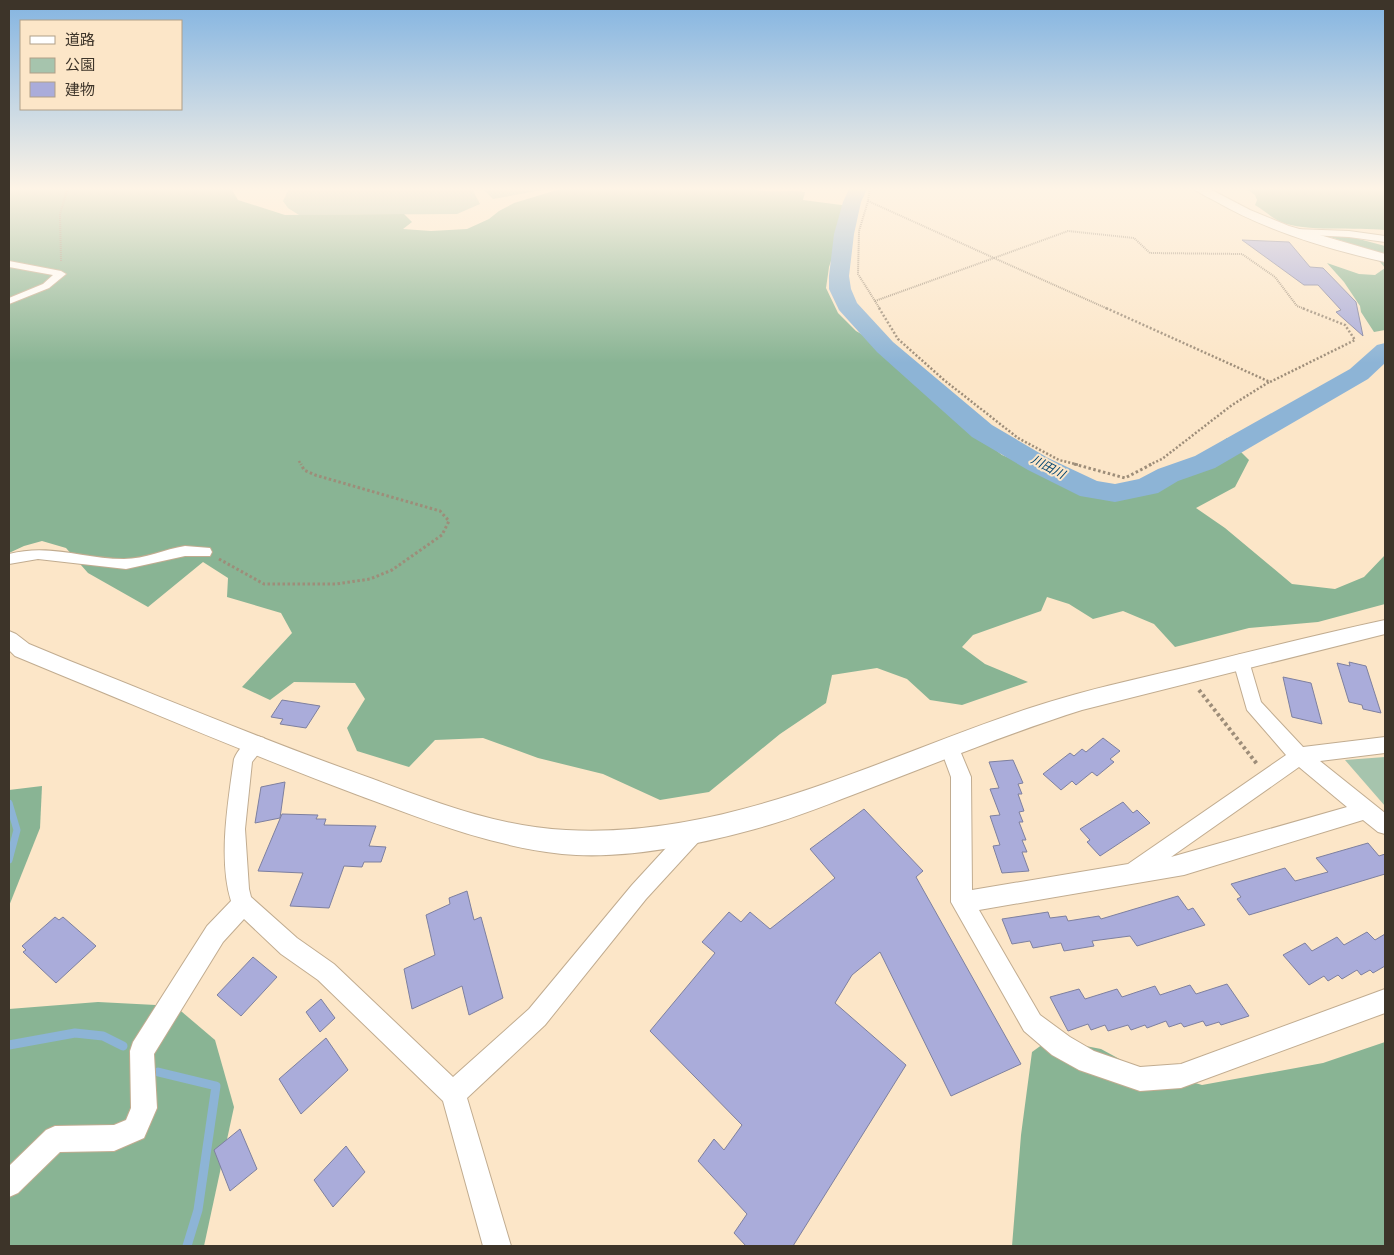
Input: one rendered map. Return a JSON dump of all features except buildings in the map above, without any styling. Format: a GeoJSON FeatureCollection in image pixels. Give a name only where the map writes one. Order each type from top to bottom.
{"type":"FeatureCollection","features":[{"type":"Feature","properties":{"kind":"main road"},"geometry":{"type":"LineString","coordinates":[[1341,246],[1385,258]]}},
{"type":"Feature","properties":{"kind":"street"},"geometry":{"type":"LineString","coordinates":[[9,264],[61,274]]}},
{"type":"Feature","properties":{"kind":"street"},"geometry":{"type":"LineString","coordinates":[[9,301],[46,286],[61,274]]}},
{"type":"Feature","properties":{"kind":"street"},"geometry":{"type":"LineString","coordinates":[[9,559],[34,553],[51,554],[88,562],[125,564],[188,552],[205,552]]}},
{"type":"Feature","properties":{"kind":"street"},"geometry":{"type":"LineString","coordinates":[[9,639],[22,650],[324,772],[452,819],[510,834],[563,842],[618,843],[695,831],[756,818],[949,747],[1082,701],[1385,626]]}},
{"type":"Feature","properties":{"kind":"street"},"geometry":{"type":"LineString","coordinates":[[1241,661],[1253,705],[1299,756],[1385,825]]}},
{"type":"Feature","properties":{"kind":"street"},"geometry":{"type":"LineString","coordinates":[[257,744],[243,759],[236,829],[238,890],[243,904],[289,946],[326,972],[453,1094],[497,1246]]}},
{"type":"Feature","properties":{"kind":"street"},"geometry":{"type":"LineString","coordinates":[[1132,872],[1299,756],[1385,745]]}},
{"type":"Feature","properties":{"kind":"street"},"geometry":{"type":"LineString","coordinates":[[949,747],[961,777],[962,902],[1032,1022],[1061,1046],[1088,1061],[1140,1079],[1182,1076],[1385,1001]]}},
{"type":"Feature","properties":{"kind":"street"},"geometry":{"type":"LineString","coordinates":[[962,902],[1132,872],[1184,865],[1366,810]]}},
{"type":"Feature","properties":{"kind":"street"},"geometry":{"type":"LineString","coordinates":[[453,1094],[537,1017],[639,892],[695,831]]}},
{"type":"Feature","properties":{"kind":"street"},"geometry":{"type":"LineString","coordinates":[[9,1184],[55,1139],[114,1138],[135,1129],[144,1108],[142,1051],[215,934],[243,904]]}},
{"type":"Feature","properties":{"kind":"path"},"geometry":{"type":"LineString","coordinates":[[59,246],[61,274]]}},
{"type":"Feature","properties":{"kind":"path"},"geometry":{"type":"LineString","coordinates":[[859,246],[858,274],[898,339],[944,380],[1018,438],[1059,460],[1124,478],[1162,459],[1232,405],[1270,382],[1354,340],[1345,325],[1297,306],[1275,277],[1242,254],[1189,252],[1150,254],[1142,246]]}},
{"type":"Feature","properties":{"kind":"path"},"geometry":{"type":"LineString","coordinates":[[968,246],[1270,382]]}},
{"type":"Feature","properties":{"kind":"path"},"geometry":{"type":"LineString","coordinates":[[875,301],[1029,246]]}},
{"type":"Feature","properties":{"kind":"path"},"geometry":{"type":"LineString","coordinates":[[205,552],[264,584],[336,584],[370,579],[392,570],[442,535],[449,520],[440,511],[314,475],[304,470],[299,461]]}},
{"type":"Feature","properties":{"kind":"path"},"geometry":{"type":"LineString","coordinates":[[1187,676],[1269,778]]}},
{"type":"Feature","properties":{"kind":"green space"},"geometry":{"type":"Polygon","coordinates":[[[9,246],[836,246],[829,267],[826,288],[838,313],[856,331],[916,365],[955,418],[1002,455],[1072,483],[1125,492],[1158,490],[1227,438],[1249,460],[1235,487],[1196,508],[1225,528],[1292,584],[1335,589],[1364,577],[1385,555],[1385,604],[1318,622],[1249,628],[1175,647],[1154,624],[1123,611],[1093,619],[1069,604],[1047,597],[1041,611],[973,635],[962,647],[985,664],[1028,682],[962,705],[930,700],[907,679],[877,668],[832,675],[826,703],[780,734],[709,792],[660,800],[603,774],[538,758],[483,738],[435,740],[409,767],[357,751],[347,728],[365,699],[355,683],[294,682],[270,700],[242,687],[292,633],[281,613],[227,597],[228,578],[203,562],[148,607],[88,573],[66,548],[42,541],[9,553],[9,246]]]}},
{"type":"Feature","properties":{"kind":"green space"},"geometry":{"type":"Polygon","coordinates":[[[1356,246],[1385,246],[1385,255],[1356,246]]]}},
{"type":"Feature","properties":{"kind":"green space"},"geometry":{"type":"Polygon","coordinates":[[[1377,258],[1385,261],[1385,268],[1377,258]]]}},
{"type":"Feature","properties":{"kind":"green space"},"geometry":{"type":"Polygon","coordinates":[[[1327,263],[1359,274],[1375,275],[1385,268],[1385,330],[1374,332],[1344,282],[1327,263]]]}},
{"type":"Feature","properties":{"kind":"green space"},"geometry":{"type":"Polygon","coordinates":[[[1385,757],[1385,806],[1345,760],[1385,757]]]}},
{"type":"Feature","properties":{"kind":"green space"},"geometry":{"type":"Polygon","coordinates":[[[42,786],[40,828],[9,906],[9,790],[42,786]]]}},
{"type":"Feature","properties":{"kind":"green space"},"geometry":{"type":"Polygon","coordinates":[[[98,1002],[175,1006],[215,1040],[234,1107],[204,1246],[9,1246],[9,1009],[98,1002]]]}},
{"type":"Feature","properties":{"kind":"green space"},"geometry":{"type":"Polygon","coordinates":[[[1050,1039],[1101,1049],[1125,1062],[1202,1085],[1323,1063],[1385,1042],[1385,1246],[1012,1246],[1021,1135],[1032,1052],[1050,1039]]]}},
{"type":"Feature","properties":{"kind":"waterway","name":"川田川"},"geometry":{"type":"LineString","coordinates":[[843,246],[839,276],[840,289],[847,305],[885,347],[982,431],[1038,464],[1090,489],[1115,493],[1148,486],[1168,475],[1205,462],[1359,374],[1385,350]]}},
{"type":"Feature","properties":{"kind":"waterway"},"geometry":{"type":"LineString","coordinates":[[9,803],[17,830],[9,860]]}},
{"type":"Feature","properties":{"kind":"waterway"},"geometry":{"type":"LineString","coordinates":[[9,1045],[75,1033],[103,1036],[123,1046]]}},
{"type":"Feature","properties":{"kind":"waterway"},"geometry":{"type":"LineString","coordinates":[[158,1072],[216,1086],[198,1210],[187,1246]]}}]}
